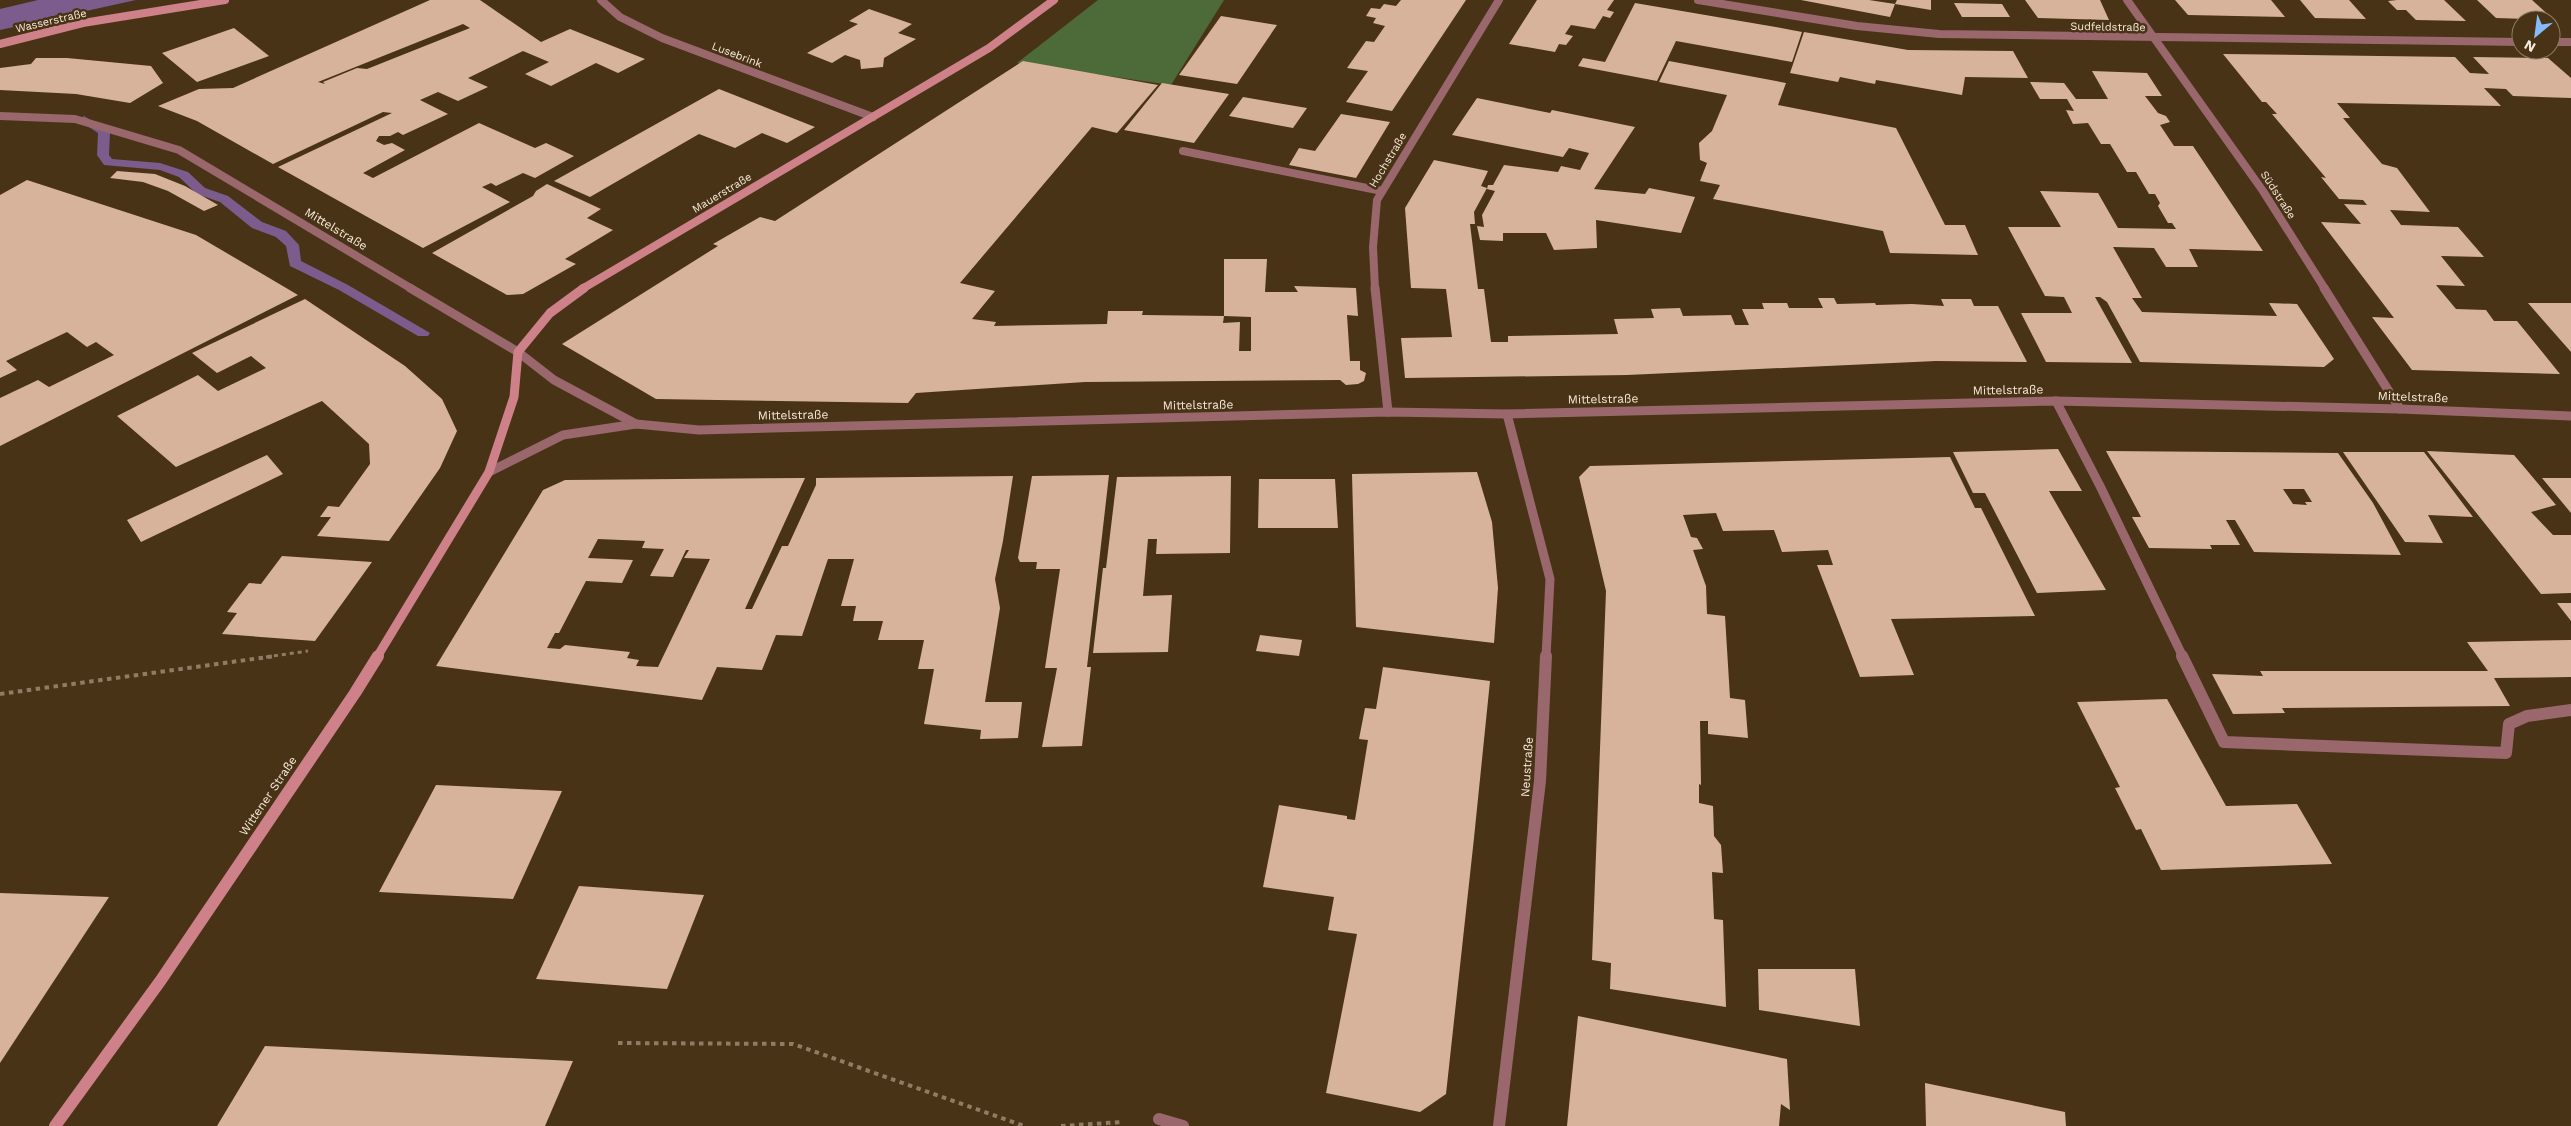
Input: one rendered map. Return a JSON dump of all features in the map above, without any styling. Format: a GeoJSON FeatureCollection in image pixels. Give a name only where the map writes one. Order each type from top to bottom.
{"type":"FeatureCollection","features":[{"type":"Feature","properties":{"kind":"main road","name":"Wasserstraße"},"geometry":{"type":"LineString","coordinates":[[0,44],[26,36],[138,13],[225,0]]}},
{"type":"Feature","properties":{"kind":"main road","name":"Mauerstraße"},"geometry":{"type":"LineString","coordinates":[[518,352],[550,313],[573,294],[989,48],[1054,0]]}},
{"type":"Feature","properties":{"kind":"main road"},"geometry":{"type":"LineString","coordinates":[[489,472],[514,397],[518,352]]}},
{"type":"Feature","properties":{"kind":"main road","name":"Wittener Straße"},"geometry":{"type":"LineString","coordinates":[[55,1126],[161,980],[355,693],[489,472]]}},
{"type":"Feature","properties":{"kind":"street","name":"Lusebrink"},"geometry":{"type":"LineString","coordinates":[[601,0],[604,5],[629,23],[662,38],[873,117]]}},
{"type":"Feature","properties":{"kind":"street","name":"Hochstraße"},"geometry":{"type":"LineString","coordinates":[[1388,412],[1376,314],[1373,247],[1377,200],[1499,0]]}},
{"type":"Feature","properties":{"kind":"street","name":"Sudfeldstraße"},"geometry":{"type":"LineString","coordinates":[[1698,0],[1857,26],[1939,34],[2511,42]]}},
{"type":"Feature","properties":{"kind":"street","name":"Südstraße"},"geometry":{"type":"LineString","coordinates":[[2127,0],[2263,191],[2400,409]]}},
{"type":"Feature","properties":{"kind":"street","name":"Mittelstraße"},"geometry":{"type":"LineString","coordinates":[[0,116],[75,119],[179,150],[518,352],[554,380],[636,424]]}},
{"type":"Feature","properties":{"kind":"street"},"geometry":{"type":"LineString","coordinates":[[1183,151],[1382,191]]}},
{"type":"Feature","properties":{"kind":"street"},"geometry":{"type":"LineString","coordinates":[[2056,402],[2098,479],[2125,540],[2224,742],[2506,753],[2509,724],[2527,716],[2571,710]]}},
{"type":"Feature","properties":{"kind":"street","name":"Mittelstraße"},"geometry":{"type":"LineString","coordinates":[[489,472],[563,435],[636,424],[699,430],[1388,412],[1507,414],[2056,402],[2400,409],[2571,416]]}},
{"type":"Feature","properties":{"kind":"street","name":"Neustraße"},"geometry":{"type":"LineString","coordinates":[[1500,1126],[1540,781],[1550,579],[1507,414]]}},
{"type":"Feature","properties":{"kind":"street"},"geometry":{"type":"LineString","coordinates":[[1158,1119],[1183,1126]]}},
{"type":"Feature","properties":{"kind":"path"},"geometry":{"type":"LineString","coordinates":[[0,694],[308,651]]}},
{"type":"Feature","properties":{"kind":"path"},"geometry":{"type":"LineString","coordinates":[[618,1043],[793,1044],[1024,1126]]}},
{"type":"Feature","properties":{"kind":"path"},"geometry":{"type":"LineString","coordinates":[[1061,1126],[1158,1119]]}},
{"type":"Feature","properties":{"kind":"green space"},"geometry":{"type":"Polygon","coordinates":[[[1098,0],[1224,0],[1171,85],[1017,63],[1098,0]]]}},
{"type":"Feature","properties":{"kind":"shaded area"},"geometry":{"type":"Polygon","coordinates":[[[38,0],[136,0],[0,30],[0,9],[38,0]]]}},
{"type":"Feature","properties":{"kind":"building"},"geometry":{"type":"Polygon","coordinates":[[[430,0],[480,0],[541,42],[570,29],[645,59],[618,73],[596,63],[551,86],[525,74],[549,62],[523,51],[468,78],[488,87],[458,101],[438,92],[420,100],[448,114],[403,135],[398,132],[390,136],[379,136],[376,141],[384,145],[392,143],[405,150],[363,173],[373,178],[479,123],[535,148],[546,143],[574,156],[535,178],[523,173],[496,186],[491,183],[482,187],[510,202],[423,248],[278,167],[392,113],[383,112],[273,164],[197,121],[158,106],[199,89],[233,88],[430,0]],[[463,24],[318,82],[325,84],[323,82],[357,68],[367,69],[470,28],[463,24]]]}},
{"type":"Feature","properties":{"kind":"building"},"geometry":{"type":"Polygon","coordinates":[[[1401,0],[1466,0],[1392,111],[1346,102],[1368,71],[1347,68],[1366,41],[1374,42],[1385,26],[1373,23],[1376,18],[1366,16],[1371,8],[1380,9],[1384,4],[1396,6],[1401,0]]]}},
{"type":"Feature","properties":{"kind":"building"},"geometry":{"type":"Polygon","coordinates":[[[1537,0],[1614,0],[1607,10],[1614,12],[1610,18],[1603,16],[1595,29],[1571,25],[1565,34],[1573,36],[1566,45],[1559,44],[1555,52],[1509,44],[1537,0]]]}},
{"type":"Feature","properties":{"kind":"building"},"geometry":{"type":"Polygon","coordinates":[[[1801,0],[1869,0],[1895,4],[1890,17],[1801,0]]]}},
{"type":"Feature","properties":{"kind":"building"},"geometry":{"type":"Polygon","coordinates":[[[1897,0],[1931,0],[1931,10],[1895,4],[1897,0]]]}},
{"type":"Feature","properties":{"kind":"building"},"geometry":{"type":"Polygon","coordinates":[[[2025,0],[2100,0],[2109,20],[2038,18],[2025,0]]]}},
{"type":"Feature","properties":{"kind":"building"},"geometry":{"type":"Polygon","coordinates":[[[2175,0],[2271,0],[2285,17],[2188,15],[2175,0]]]}},
{"type":"Feature","properties":{"kind":"building"},"geometry":{"type":"Polygon","coordinates":[[[2300,0],[2349,0],[2366,19],[2315,18],[2300,0]]]}},
{"type":"Feature","properties":{"kind":"building"},"geometry":{"type":"Polygon","coordinates":[[[2444,0],[2466,21],[2416,20],[2406,10],[2397,10],[2388,1],[2444,0]]]}},
{"type":"Feature","properties":{"kind":"building"},"geometry":{"type":"Polygon","coordinates":[[[2477,0],[2532,0],[2543,10],[2511,10],[2511,19],[2496,18],[2477,0]]]}},
{"type":"Feature","properties":{"kind":"building"},"geometry":{"type":"Polygon","coordinates":[[[1635,3],[1802,32],[1792,62],[1676,41],[1657,81],[1578,66],[1583,58],[1605,62],[1635,3]]]}},
{"type":"Feature","properties":{"kind":"building"},"geometry":{"type":"Polygon","coordinates":[[[1954,3],[2002,4],[2010,17],[1962,17],[1954,3]]]}},
{"type":"Feature","properties":{"kind":"building"},"geometry":{"type":"Polygon","coordinates":[[[869,9],[912,24],[898,33],[916,39],[884,58],[883,67],[861,69],[860,60],[845,55],[832,63],[807,53],[858,24],[849,21],[869,9]]]}},
{"type":"Feature","properties":{"kind":"building"},"geometry":{"type":"Polygon","coordinates":[[[1221,16],[1277,25],[1237,84],[1179,75],[1221,16]]]}},
{"type":"Feature","properties":{"kind":"building"},"geometry":{"type":"Polygon","coordinates":[[[234,28],[269,56],[197,82],[162,53],[234,28]]]}},
{"type":"Feature","properties":{"kind":"building"},"geometry":{"type":"Polygon","coordinates":[[[1804,32],[1908,50],[2013,51],[2028,78],[1965,77],[1962,95],[1876,80],[1875,84],[1840,77],[1838,82],[1790,73],[1804,32]]]}},
{"type":"Feature","properties":{"kind":"building"},"geometry":{"type":"Polygon","coordinates":[[[2223,54],[2455,57],[2470,73],[2489,74],[2473,57],[2511,58],[2511,60],[2550,60],[2571,78],[2571,98],[2513,96],[2506,89],[2484,88],[2501,106],[2337,103],[2350,118],[2343,118],[2382,164],[2397,168],[2430,212],[2390,210],[2401,225],[2458,227],[2484,257],[2441,256],[2465,286],[2436,285],[2456,309],[2486,310],[2494,321],[2517,321],[2560,374],[2412,370],[2372,317],[2394,318],[2321,222],[2361,224],[2344,204],[2367,205],[2363,200],[2339,199],[2321,177],[2326,178],[2272,114],[2277,114],[2266,102],[2262,102],[2223,54]]]}},
{"type":"Feature","properties":{"kind":"building"},"geometry":{"type":"Polygon","coordinates":[[[36,58],[67,58],[151,66],[163,83],[130,103],[76,94],[0,90],[0,68],[31,64],[36,58]]]}},
{"type":"Feature","properties":{"kind":"building"},"geometry":{"type":"Polygon","coordinates":[[[1023,61],[1158,85],[1117,133],[1092,127],[960,283],[995,291],[972,319],[996,322],[994,326],[1107,324],[1108,311],[1143,311],[1142,315],[1224,316],[1224,259],[1267,259],[1265,292],[1298,292],[1294,286],[1356,288],[1358,316],[1347,315],[1350,361],[1360,361],[1360,370],[1366,373],[1364,381],[1358,384],[1346,385],[1340,380],[1085,382],[916,393],[908,403],[656,399],[562,344],[718,246],[713,244],[760,217],[775,221],[1023,61]],[[1224,316],[1223,323],[1240,322],[1239,351],[1251,351],[1251,317],[1224,316]]]}},
{"type":"Feature","properties":{"kind":"building"},"geometry":{"type":"Polygon","coordinates":[[[1669,61],[1786,83],[1778,105],[1896,128],[1945,225],[1965,225],[1978,255],[1890,253],[1883,231],[1713,199],[1720,185],[1700,181],[1707,163],[1700,160],[1699,143],[1712,131],[1727,95],[1659,82],[1669,61]]]}},
{"type":"Feature","properties":{"kind":"building"},"geometry":{"type":"Polygon","coordinates":[[[2092,71],[2147,73],[2162,96],[2145,96],[2158,113],[2166,116],[2170,122],[2160,125],[2174,146],[2193,146],[2263,251],[2189,249],[2198,267],[2166,267],[2154,248],[2113,247],[2142,298],[2132,298],[2142,312],[2277,316],[2269,303],[2297,304],[2334,359],[2324,367],[2140,362],[2107,302],[2100,297],[2095,297],[2132,363],[2046,362],[2021,313],[2072,313],[2064,297],[2045,296],[2008,227],[2061,227],[2040,191],[2098,193],[2118,228],[2176,229],[2172,223],[2168,223],[2158,206],[2160,203],[2155,194],[2149,194],[2136,172],[2127,172],[2110,144],[2101,144],[2088,123],[2073,124],[2066,110],[2074,111],[2067,99],[2040,99],[2030,82],[2064,83],[2076,99],[2108,99],[2092,71]]]}},
{"type":"Feature","properties":{"kind":"building"},"geometry":{"type":"Polygon","coordinates":[[[1162,83],[1229,94],[1194,143],[1124,130],[1162,83]]]}},
{"type":"Feature","properties":{"kind":"building"},"geometry":{"type":"Polygon","coordinates":[[[719,89],[815,127],[787,143],[762,133],[735,148],[699,134],[590,197],[554,181],[719,89]]]}},
{"type":"Feature","properties":{"kind":"building"},"geometry":{"type":"Polygon","coordinates":[[[1243,97],[1307,108],[1293,128],[1229,116],[1243,97]]]}},
{"type":"Feature","properties":{"kind":"building"},"geometry":{"type":"Polygon","coordinates":[[[1477,98],[1550,113],[1552,110],[1635,127],[1594,189],[1645,194],[1649,188],[1695,197],[1681,233],[1596,220],[1597,248],[1554,250],[1546,233],[1503,233],[1503,241],[1480,240],[1477,226],[1484,227],[1482,215],[1495,191],[1487,189],[1488,185],[1493,185],[1504,165],[1558,172],[1561,166],[1580,170],[1589,153],[1569,148],[1563,157],[1452,135],[1477,98]]]}},
{"type":"Feature","properties":{"kind":"building"},"geometry":{"type":"Polygon","coordinates":[[[1341,114],[1390,122],[1356,178],[1289,165],[1299,148],[1315,151],[1341,114]]]}},
{"type":"Feature","properties":{"kind":"building"},"geometry":{"type":"Polygon","coordinates":[[[1434,160],[1488,171],[1481,186],[1487,188],[1474,212],[1475,224],[1470,224],[1478,289],[1484,289],[1491,342],[1508,342],[1508,336],[1618,334],[1614,319],[1654,318],[1651,309],[1680,308],[1683,316],[1731,315],[1735,325],[1749,325],[1742,309],[1764,309],[1762,303],[1787,303],[1789,308],[1823,308],[1818,298],[1834,298],[1837,304],[1875,303],[1876,305],[1912,304],[1944,306],[1941,299],[1971,299],[1974,306],[1998,306],[2027,362],[1936,361],[1627,375],[1405,378],[1401,338],[1452,337],[1446,289],[1411,288],[1405,208],[1434,160]]]}},
{"type":"Feature","properties":{"kind":"building"},"geometry":{"type":"Polygon","coordinates":[[[117,171],[155,174],[185,186],[218,205],[204,211],[168,191],[143,182],[110,178],[117,171]]]}},
{"type":"Feature","properties":{"kind":"building"},"geometry":{"type":"Polygon","coordinates":[[[27,180],[196,235],[298,295],[0,446],[0,398],[38,380],[49,387],[114,355],[96,342],[87,347],[67,332],[6,361],[17,370],[0,378],[0,195],[27,180]]]}},
{"type":"Feature","properties":{"kind":"building"},"geometry":{"type":"Polygon","coordinates":[[[547,184],[601,209],[587,218],[613,230],[565,259],[576,264],[523,294],[507,295],[432,253],[533,196],[536,191],[547,184]]]}},
{"type":"Feature","properties":{"kind":"building"},"geometry":{"type":"Polygon","coordinates":[[[305,299],[405,366],[442,399],[457,431],[440,468],[389,541],[317,536],[331,517],[320,517],[328,506],[339,507],[370,464],[369,444],[322,401],[176,467],[117,416],[198,375],[218,391],[266,368],[251,356],[217,373],[192,353],[305,299]]]}},
{"type":"Feature","properties":{"kind":"building"},"geometry":{"type":"Polygon","coordinates":[[[2528,303],[2571,303],[2571,352],[2528,303]]]}},
{"type":"Feature","properties":{"kind":"building"},"geometry":{"type":"Polygon","coordinates":[[[2058,449],[2082,491],[2049,491],[2106,590],[2037,593],[1985,493],[1973,493],[1953,452],[2058,449]]]}},
{"type":"Feature","properties":{"kind":"building"},"geometry":{"type":"Polygon","coordinates":[[[2106,451],[2338,453],[2373,503],[2401,555],[2254,552],[2235,520],[2226,520],[2240,545],[2210,545],[2212,549],[2149,548],[2132,517],[2141,517],[2106,451]],[[2283,489],[2293,504],[2307,505],[2305,502],[2312,502],[2304,489],[2283,489]]]}},
{"type":"Feature","properties":{"kind":"building"},"geometry":{"type":"Polygon","coordinates":[[[2427,451],[2514,455],[2556,505],[2531,512],[2553,535],[2571,535],[2571,593],[2541,594],[2427,451]]]}},
{"type":"Feature","properties":{"kind":"building"},"geometry":{"type":"Polygon","coordinates":[[[2343,452],[2424,452],[2473,517],[2428,515],[2443,543],[2405,542],[2343,452]]]}},
{"type":"Feature","properties":{"kind":"building"},"geometry":{"type":"Polygon","coordinates":[[[267,455],[283,474],[141,542],[127,520],[267,455]]]}},
{"type":"Feature","properties":{"kind":"building"},"geometry":{"type":"Polygon","coordinates":[[[1950,457],[1975,508],[1981,508],[2035,616],[1891,619],[1914,675],[1860,677],[1817,565],[1833,565],[1828,550],[1782,552],[1774,530],[1723,531],[1716,513],[1683,515],[1691,537],[1697,538],[1703,549],[1693,550],[1706,586],[1707,614],[1725,616],[1730,698],[1745,700],[1748,738],[1708,734],[1708,721],[1700,721],[1701,785],[1699,784],[1699,803],[1713,806],[1714,836],[1721,845],[1723,873],[1712,872],[1714,919],[1723,920],[1726,1007],[1610,989],[1611,963],[1592,960],[1606,591],[1579,477],[1590,466],[1950,457]]]}},
{"type":"Feature","properties":{"kind":"building"},"geometry":{"type":"Polygon","coordinates":[[[1477,472],[1492,522],[1498,588],[1494,643],[1356,627],[1352,474],[1477,472]]]}},
{"type":"Feature","properties":{"kind":"building"},"geometry":{"type":"Polygon","coordinates":[[[1109,475],[1087,667],[1091,667],[1082,746],[1042,747],[1057,668],[1045,668],[1060,569],[1036,569],[1037,562],[1020,562],[1018,558],[1032,476],[1109,475]]]}},
{"type":"Feature","properties":{"kind":"building"},"geometry":{"type":"Polygon","coordinates":[[[1013,476],[995,579],[1000,608],[985,702],[1022,702],[1018,738],[980,739],[981,730],[924,724],[934,669],[918,669],[924,640],[878,640],[883,621],[853,621],[856,606],[841,606],[854,559],[828,559],[802,636],[776,635],[762,670],[717,667],[702,700],[436,666],[543,490],[565,480],[805,478],[745,609],[752,609],[782,546],[788,546],[816,485],[816,478],[1013,476]],[[598,539],[588,558],[633,560],[622,583],[586,581],[559,633],[555,633],[547,648],[560,649],[565,645],[630,652],[627,658],[639,660],[636,666],[658,667],[710,559],[684,558],[689,550],[686,550],[673,577],[650,576],[664,549],[642,548],[645,541],[598,539]]]}},
{"type":"Feature","properties":{"kind":"building"},"geometry":{"type":"Polygon","coordinates":[[[1231,476],[1230,553],[1156,554],[1157,539],[1148,539],[1143,596],[1172,595],[1168,652],[1093,653],[1103,568],[1106,568],[1117,477],[1231,476]]]}},
{"type":"Feature","properties":{"kind":"building"},"geometry":{"type":"Polygon","coordinates":[[[2542,478],[2571,478],[2571,513],[2542,478]]]}},
{"type":"Feature","properties":{"kind":"building"},"geometry":{"type":"Polygon","coordinates":[[[1259,479],[1335,479],[1338,528],[1258,528],[1259,479]]]}},
{"type":"Feature","properties":{"kind":"building"},"geometry":{"type":"Polygon","coordinates":[[[282,556],[372,562],[315,641],[222,634],[237,613],[227,612],[249,583],[261,584],[282,556]]]}},
{"type":"Feature","properties":{"kind":"building"},"geometry":{"type":"Polygon","coordinates":[[[2557,603],[2571,603],[2571,621],[2557,603]]]}},
{"type":"Feature","properties":{"kind":"building"},"geometry":{"type":"Polygon","coordinates":[[[1260,635],[1302,640],[1299,656],[1256,651],[1260,635]]]}},
{"type":"Feature","properties":{"kind":"building"},"geometry":{"type":"Polygon","coordinates":[[[2571,640],[2571,677],[2494,678],[2510,706],[2282,708],[2285,713],[2233,714],[2212,674],[2263,676],[2260,671],[2488,671],[2467,642],[2571,640]]]}},
{"type":"Feature","properties":{"kind":"building"},"geometry":{"type":"Polygon","coordinates":[[[1383,667],[1490,681],[1446,1094],[1420,1112],[1326,1093],[1357,934],[1328,930],[1334,897],[1263,887],[1279,805],[1347,816],[1347,819],[1355,820],[1368,740],[1359,739],[1365,708],[1376,709],[1383,667]]]}},
{"type":"Feature","properties":{"kind":"building"},"geometry":{"type":"Polygon","coordinates":[[[2167,699],[2226,806],[2297,804],[2332,864],[2161,870],[2141,829],[2136,830],[2115,788],[2120,787],[2077,702],[2167,699]]]}},
{"type":"Feature","properties":{"kind":"building"},"geometry":{"type":"Polygon","coordinates":[[[436,785],[562,791],[513,899],[379,892],[436,785]]]}},
{"type":"Feature","properties":{"kind":"building"},"geometry":{"type":"Polygon","coordinates":[[[579,886],[704,895],[667,989],[536,979],[579,886]]]}},
{"type":"Feature","properties":{"kind":"building"},"geometry":{"type":"Polygon","coordinates":[[[0,893],[109,897],[0,1063],[0,893]]]}},
{"type":"Feature","properties":{"kind":"building"},"geometry":{"type":"Polygon","coordinates":[[[1758,969],[1855,969],[1860,1026],[1759,1010],[1758,969]]]}},
{"type":"Feature","properties":{"kind":"building"},"geometry":{"type":"Polygon","coordinates":[[[1578,1016],[1787,1059],[1790,1110],[1781,1104],[1779,1126],[1567,1126],[1578,1016]]]}},
{"type":"Feature","properties":{"kind":"building"},"geometry":{"type":"Polygon","coordinates":[[[265,1046],[573,1061],[545,1126],[217,1126],[265,1046]]]}},
{"type":"Feature","properties":{"kind":"building"},"geometry":{"type":"Polygon","coordinates":[[[1925,1083],[2065,1112],[2066,1126],[1926,1126],[1925,1083]]]}},
{"type":"Feature","properties":{"kind":"waterway"},"geometry":{"type":"LineString","coordinates":[[84,120],[104,132],[103,155],[108,162],[160,166],[184,174],[201,191],[224,199],[257,225],[281,234],[292,245],[295,263],[343,287],[423,333]]}}]}
